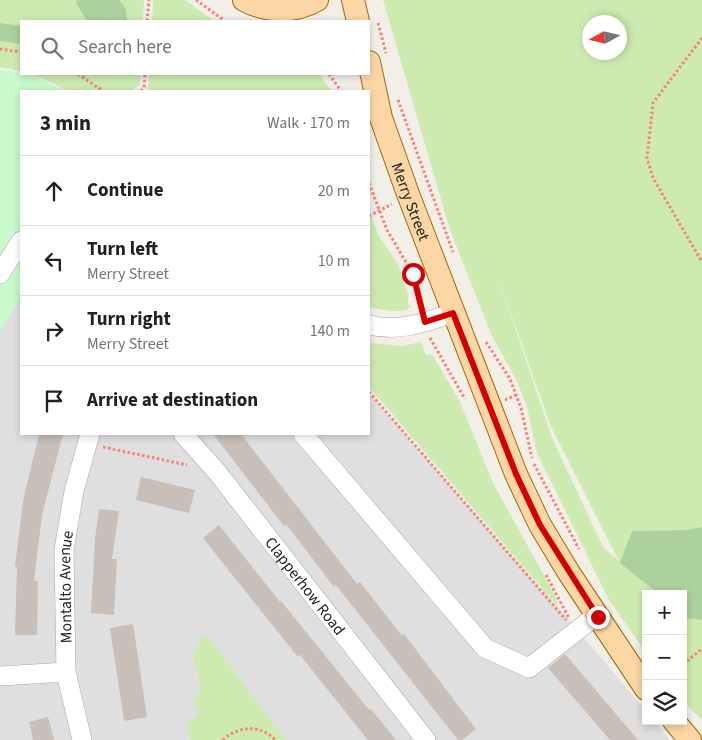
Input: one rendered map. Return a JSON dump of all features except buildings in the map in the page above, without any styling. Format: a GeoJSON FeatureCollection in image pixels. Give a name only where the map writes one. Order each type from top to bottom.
{"type":"FeatureCollection","features":[{"type":"Feature","properties":{"kind":"main road"},"geometry":{"type":"LineString","coordinates":[[244,0],[298,20]]}},
{"type":"Feature","properties":{"kind":"main road"},"geometry":{"type":"LineString","coordinates":[[275,10],[294,8],[317,0]]}},
{"type":"Feature","properties":{"kind":"main road"},"geometry":{"type":"LineString","coordinates":[[353,0],[367,20]]}},
{"type":"Feature","properties":{"kind":"main road"},"geometry":{"type":"LineString","coordinates":[[378,59],[382,118]]}},
{"type":"Feature","properties":{"kind":"main road"},"geometry":{"type":"LineString","coordinates":[[356,75],[365,90]]}},
{"type":"Feature","properties":{"kind":"main road"},"geometry":{"type":"LineString","coordinates":[[370,99],[382,118]]}},
{"type":"Feature","properties":{"kind":"main road","name":"Merry Street"},"geometry":{"type":"LineString","coordinates":[[382,118],[409,198],[516,474],[540,525],[596,615],[642,683]]}},
{"type":"Feature","properties":{"kind":"main road"},"geometry":{"type":"LineString","coordinates":[[677,725],[690,740]]}},
{"type":"Feature","properties":{"kind":"street"},"geometry":{"type":"LineString","coordinates":[[0,274],[20,243]]}},
{"type":"Feature","properties":{"kind":"street"},"geometry":{"type":"LineString","coordinates":[[370,325],[382,328],[403,328],[453,313]]}},
{"type":"Feature","properties":{"kind":"street","name":"Clapperhow Road"},"geometry":{"type":"LineString","coordinates":[[184,435],[217,472],[426,740]]}},
{"type":"Feature","properties":{"kind":"street"},"geometry":{"type":"LineString","coordinates":[[304,435],[484,648],[529,668],[596,615]]}},
{"type":"Feature","properties":{"kind":"street","name":"Montalto Avenue"},"geometry":{"type":"LineString","coordinates":[[82,740],[66,672],[64,550],[74,491],[88,439]]}},
{"type":"Feature","properties":{"kind":"street"},"geometry":{"type":"LineString","coordinates":[[0,676],[66,672]]}},
{"type":"Feature","properties":{"kind":"path"},"geometry":{"type":"LineString","coordinates":[[148,0],[148,20]]}},
{"type":"Feature","properties":{"kind":"path"},"geometry":{"type":"LineString","coordinates":[[196,0],[224,20]]}},
{"type":"Feature","properties":{"kind":"path"},"geometry":{"type":"LineString","coordinates":[[370,29],[378,59]]}},
{"type":"Feature","properties":{"kind":"path"},"geometry":{"type":"LineString","coordinates":[[702,38],[653,103],[647,158],[653,178],[702,262]]}},
{"type":"Feature","properties":{"kind":"path"},"geometry":{"type":"LineString","coordinates":[[0,49],[20,52]]}},
{"type":"Feature","properties":{"kind":"path"},"geometry":{"type":"LineString","coordinates":[[79,75],[102,90]]}},
{"type":"Feature","properties":{"kind":"path"},"geometry":{"type":"LineString","coordinates":[[142,90],[144,88],[145,75]]}},
{"type":"Feature","properties":{"kind":"path"},"geometry":{"type":"LineString","coordinates":[[331,75],[340,90]]}},
{"type":"Feature","properties":{"kind":"path"},"geometry":{"type":"LineString","coordinates":[[396,93],[454,256]]}},
{"type":"Feature","properties":{"kind":"path"},"geometry":{"type":"LineString","coordinates":[[370,186],[377,210],[413,274],[431,342],[469,405]]}},
{"type":"Feature","properties":{"kind":"path"},"geometry":{"type":"LineString","coordinates":[[370,215],[377,210],[409,198]]}},
{"type":"Feature","properties":{"kind":"path"},"geometry":{"type":"LineString","coordinates":[[484,337],[510,379],[521,408],[532,460],[580,551]]}},
{"type":"Feature","properties":{"kind":"path"},"geometry":{"type":"LineString","coordinates":[[370,393],[576,632]]}},
{"type":"Feature","properties":{"kind":"path"},"geometry":{"type":"LineString","coordinates":[[88,439],[114,448],[217,472]]}},
{"type":"Feature","properties":{"kind":"path"},"geometry":{"type":"LineString","coordinates":[[544,570],[576,632]]}},
{"type":"Feature","properties":{"kind":"path"},"geometry":{"type":"LineString","coordinates":[[687,661],[702,650]]}},
{"type":"Feature","properties":{"kind":"path"},"geometry":{"type":"LineString","coordinates":[[223,740],[232,732],[258,729],[269,733],[275,740]]}},
{"type":"Feature","properties":{"kind":"shaded area"},"geometry":{"type":"Polygon","coordinates":[[[0,70],[20,73],[20,75],[32,75],[62,90],[20,90],[20,435],[370,435],[370,395],[568,619],[642,706],[642,725],[657,725],[670,740],[0,740],[0,70]]]}},
{"type":"Feature","properties":{"kind":"green space"},"geometry":{"type":"Polygon","coordinates":[[[0,0],[144,0],[143,20],[20,20],[20,71],[0,67],[0,0]]]}},
{"type":"Feature","properties":{"kind":"green space"},"geometry":{"type":"Polygon","coordinates":[[[77,0],[119,0],[126,9],[127,20],[86,20],[76,3],[77,0]]]}},
{"type":"Feature","properties":{"kind":"green space"},"geometry":{"type":"Polygon","coordinates":[[[153,0],[185,0],[213,20],[152,20],[153,0]]]}},
{"type":"Feature","properties":{"kind":"green space"},"geometry":{"type":"Polygon","coordinates":[[[383,0],[702,0],[702,527],[684,530],[631,531],[655,590],[642,590],[642,647],[608,598],[537,453],[527,407],[516,379],[491,334],[449,227],[383,0]],[[497,274],[552,438],[603,547],[619,561],[551,427],[497,274]]]}},
{"type":"Feature","properties":{"kind":"green space"},"geometry":{"type":"Polygon","coordinates":[[[0,23],[20,26],[20,44],[0,41],[0,23]]]}},
{"type":"Feature","properties":{"kind":"green space"},"geometry":{"type":"Polygon","coordinates":[[[0,70],[20,73],[20,75],[32,75],[62,90],[20,90],[20,299],[0,332],[0,70]]]}},
{"type":"Feature","properties":{"kind":"green space"},"geometry":{"type":"Polygon","coordinates":[[[35,75],[141,75],[140,84],[133,90],[67,90],[35,75]]]}},
{"type":"Feature","properties":{"kind":"green space"},"geometry":{"type":"Polygon","coordinates":[[[149,75],[320,75],[330,90],[150,90],[148,88],[149,75]]]}},
{"type":"Feature","properties":{"kind":"green space"},"geometry":{"type":"Polygon","coordinates":[[[370,214],[379,236],[398,264],[408,294],[408,303],[411,307],[401,311],[370,307],[370,214]]]}},
{"type":"Feature","properties":{"kind":"green space"},"geometry":{"type":"Polygon","coordinates":[[[421,342],[426,355],[430,354],[433,356],[460,402],[493,483],[557,599],[557,606],[370,388],[370,343],[402,346],[421,342]]]}},
{"type":"Feature","properties":{"kind":"green space"},"geometry":{"type":"Polygon","coordinates":[[[702,527],[702,620],[687,618],[687,590],[654,590],[620,563],[632,531],[684,530],[702,527]]]}},
{"type":"Feature","properties":{"kind":"green space"},"geometry":{"type":"Polygon","coordinates":[[[687,618],[702,620],[702,720],[687,705],[687,618]]]}},
{"type":"Feature","properties":{"kind":"green space"},"geometry":{"type":"Polygon","coordinates":[[[205,633],[286,740],[190,740],[187,720],[199,717],[194,695],[201,694],[193,653],[205,633]]]}},
{"type":"Feature","properties":{"kind":"route"},"geometry":{"type":"LineString","coordinates":[[413,274],[418,290],[419,306],[425,322],[453,313],[516,474],[540,525],[568,573],[598,617]]}}]}
